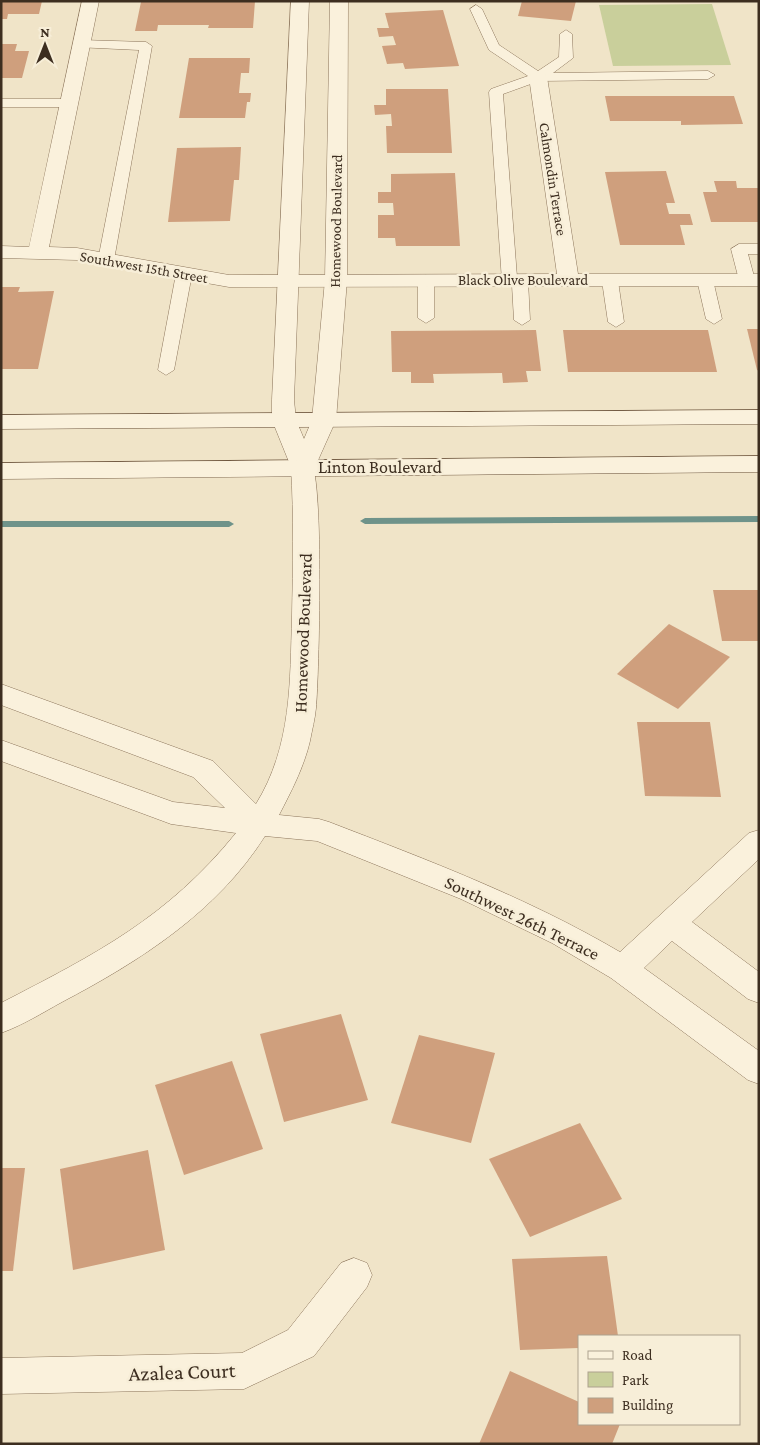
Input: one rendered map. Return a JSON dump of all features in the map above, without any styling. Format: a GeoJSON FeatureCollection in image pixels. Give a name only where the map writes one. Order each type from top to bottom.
{"type":"FeatureCollection","features":[{"type":"Feature","properties":{"kind":"street"},"geometry":{"type":"LineString","coordinates":[[38,252],[91,1]]}},
{"type":"Feature","properties":{"kind":"street","name":"Homewood Boulevard"},"geometry":{"type":"LineString","coordinates":[[1,1019],[94,969],[149,935],[196,897],[236,855],[258,824],[274,797],[293,753],[302,710],[307,513],[303,467],[284,420],[287,280],[300,1]]}},
{"type":"Feature","properties":{"kind":"street","name":"Homewood Boulevard"},"geometry":{"type":"LineString","coordinates":[[303,467],[324,420],[336,280],[339,1]]}},
{"type":"Feature","properties":{"kind":"street","name":"Calmondin Terrace"},"geometry":{"type":"LineString","coordinates":[[538,77],[569,280]]}},
{"type":"Feature","properties":{"kind":"street","name":"Southwest 15th Street"},"geometry":{"type":"LineString","coordinates":[[1,252],[77,254],[229,281],[287,280]]}},
{"type":"Feature","properties":{"kind":"street","name":"Black Olive Boulevard"},"geometry":{"type":"LineString","coordinates":[[287,280],[753,280]]}},
{"type":"Feature","properties":{"kind":"street"},"geometry":{"type":"LineString","coordinates":[[1,422],[759,417]]}},
{"type":"Feature","properties":{"kind":"street","name":"Linton Boulevard"},"geometry":{"type":"LineString","coordinates":[[1,471],[759,464]]}},
{"type":"Feature","properties":{"kind":"street"},"geometry":{"type":"LineString","coordinates":[[1,694],[203,769],[258,824]]}},
{"type":"Feature","properties":{"kind":"street","name":"Southwest 26th Terrace"},"geometry":{"type":"LineString","coordinates":[[1,750],[171,813],[319,830],[463,886],[563,934],[622,969],[759,1070]]}},
{"type":"Feature","properties":{"kind":"street"},"geometry":{"type":"LineString","coordinates":[[622,969],[759,841]]}},
{"type":"Feature","properties":{"kind":"street"},"geometry":{"type":"LineString","coordinates":[[671,923],[759,990]]}},
{"type":"Feature","properties":{"kind":"street","name":"Azalea Court"},"geometry":{"type":"LineString","coordinates":[[1,1376],[244,1371],[301,1343],[354,1275]]}},
{"type":"Feature","properties":{"kind":"lane"},"geometry":{"type":"LineString","coordinates":[[476,9],[494,47],[538,77],[708,75]]}},
{"type":"Feature","properties":{"kind":"lane"},"geometry":{"type":"LineString","coordinates":[[522,320],[515,280],[496,92],[538,77],[566,58],[566,34]]}},
{"type":"Feature","properties":{"kind":"lane"},"geometry":{"type":"LineString","coordinates":[[81,44],[146,46],[106,260]]}},
{"type":"Feature","properties":{"kind":"lane"},"geometry":{"type":"LineString","coordinates":[[1,103],[68,103]]}},
{"type":"Feature","properties":{"kind":"lane"},"geometry":{"type":"LineString","coordinates":[[753,280],[739,249],[759,249]]}},
{"type":"Feature","properties":{"kind":"lane"},"geometry":{"type":"LineString","coordinates":[[166,370],[184,274]]}},
{"type":"Feature","properties":{"kind":"lane"},"geometry":{"type":"LineString","coordinates":[[426,280],[426,318]]}},
{"type":"Feature","properties":{"kind":"lane"},"geometry":{"type":"LineString","coordinates":[[610,280],[616,322]]}},
{"type":"Feature","properties":{"kind":"lane"},"geometry":{"type":"LineString","coordinates":[[705,280],[714,319]]}},
{"type":"Feature","properties":{"kind":"green space"},"geometry":{"type":"Polygon","coordinates":[[[712,4],[731,65],[613,66],[599,5],[712,4]]]}},
{"type":"Feature","properties":{"kind":"building"},"geometry":{"type":"Polygon","coordinates":[[[1,1],[42,1],[39,14],[8,14],[7,19],[1,19],[1,1]]]}},
{"type":"Feature","properties":{"kind":"building"},"geometry":{"type":"Polygon","coordinates":[[[255,1],[253,28],[208,28],[209,25],[158,25],[157,31],[135,31],[141,2],[255,1]]]}},
{"type":"Feature","properties":{"kind":"building"},"geometry":{"type":"Polygon","coordinates":[[[522,1],[576,1],[571,21],[518,16],[522,1]]]}},
{"type":"Feature","properties":{"kind":"building"},"geometry":{"type":"Polygon","coordinates":[[[443,10],[459,66],[405,69],[403,63],[387,64],[382,46],[396,45],[393,36],[379,37],[377,28],[389,28],[385,13],[443,10]]]}},
{"type":"Feature","properties":{"kind":"building"},"geometry":{"type":"Polygon","coordinates":[[[1,44],[17,44],[15,51],[29,51],[22,78],[1,78],[1,44]]]}},
{"type":"Feature","properties":{"kind":"building"},"geometry":{"type":"Polygon","coordinates":[[[189,58],[250,58],[249,73],[241,73],[239,93],[251,93],[250,102],[247,102],[245,118],[179,118],[189,58]]]}},
{"type":"Feature","properties":{"kind":"building"},"geometry":{"type":"Polygon","coordinates":[[[386,89],[448,89],[452,153],[387,153],[386,126],[392,126],[391,114],[375,115],[374,105],[386,105],[386,89]]]}},
{"type":"Feature","properties":{"kind":"building"},"geometry":{"type":"Polygon","coordinates":[[[605,96],[734,96],[743,124],[681,125],[681,121],[610,121],[605,96]]]}},
{"type":"Feature","properties":{"kind":"building"},"geometry":{"type":"Polygon","coordinates":[[[241,147],[239,180],[234,180],[230,221],[168,222],[177,148],[241,147]]]}},
{"type":"Feature","properties":{"kind":"building"},"geometry":{"type":"Polygon","coordinates":[[[666,171],[675,203],[666,203],[669,214],[690,214],[693,225],[680,225],[685,245],[620,245],[605,172],[666,171]]]}},
{"type":"Feature","properties":{"kind":"building"},"geometry":{"type":"Polygon","coordinates":[[[455,173],[460,246],[396,246],[395,238],[378,238],[378,215],[394,215],[393,203],[378,203],[378,192],[391,192],[391,174],[455,173]]]}},
{"type":"Feature","properties":{"kind":"building"},"geometry":{"type":"Polygon","coordinates":[[[714,181],[736,181],[737,188],[758,188],[759,222],[711,222],[703,192],[717,192],[714,181]]]}},
{"type":"Feature","properties":{"kind":"building"},"geometry":{"type":"Polygon","coordinates":[[[1,287],[20,287],[18,292],[54,291],[38,369],[1,369],[1,287]]]}},
{"type":"Feature","properties":{"kind":"building"},"geometry":{"type":"Polygon","coordinates":[[[747,329],[759,329],[759,371],[757,370],[747,329]]]}},
{"type":"Feature","properties":{"kind":"building"},"geometry":{"type":"Polygon","coordinates":[[[536,330],[541,371],[526,371],[528,382],[503,383],[502,373],[433,374],[434,383],[411,383],[411,372],[392,372],[391,331],[536,330]]]}},
{"type":"Feature","properties":{"kind":"building"},"geometry":{"type":"Polygon","coordinates":[[[563,330],[708,330],[717,372],[568,372],[563,330]]]}},
{"type":"Feature","properties":{"kind":"building"},"geometry":{"type":"Polygon","coordinates":[[[713,590],[759,590],[759,641],[722,641],[713,590]]]}},
{"type":"Feature","properties":{"kind":"building"},"geometry":{"type":"Polygon","coordinates":[[[669,624],[730,657],[678,709],[617,674],[669,624]]]}},
{"type":"Feature","properties":{"kind":"building"},"geometry":{"type":"Polygon","coordinates":[[[637,722],[710,722],[721,797],[645,796],[637,722]]]}},
{"type":"Feature","properties":{"kind":"building"},"geometry":{"type":"Polygon","coordinates":[[[341,1014],[368,1100],[284,1122],[260,1034],[341,1014]]]}},
{"type":"Feature","properties":{"kind":"building"},"geometry":{"type":"Polygon","coordinates":[[[419,1035],[495,1053],[471,1143],[391,1123],[419,1035]]]}},
{"type":"Feature","properties":{"kind":"building"},"geometry":{"type":"Polygon","coordinates":[[[232,1061],[263,1149],[184,1175],[155,1085],[232,1061]]]}},
{"type":"Feature","properties":{"kind":"building"},"geometry":{"type":"Polygon","coordinates":[[[580,1123],[622,1199],[530,1237],[489,1159],[580,1123]]]}},
{"type":"Feature","properties":{"kind":"building"},"geometry":{"type":"Polygon","coordinates":[[[148,1150],[165,1250],[73,1270],[60,1169],[148,1150]]]}},
{"type":"Feature","properties":{"kind":"building"},"geometry":{"type":"Polygon","coordinates":[[[1,1168],[25,1168],[13,1271],[1,1271],[1,1168]]]}},
{"type":"Feature","properties":{"kind":"building"},"geometry":{"type":"Polygon","coordinates":[[[607,1256],[618,1335],[578,1335],[578,1348],[520,1350],[512,1259],[607,1256]]]}},
{"type":"Feature","properties":{"kind":"building"},"geometry":{"type":"Polygon","coordinates":[[[510,1371],[578,1402],[578,1425],[620,1425],[612,1444],[479,1444],[510,1371]]]}},
{"type":"Feature","properties":{"kind":"waterway"},"geometry":{"type":"LineString","coordinates":[[365,521],[759,519]]}},
{"type":"Feature","properties":{"kind":"waterway"},"geometry":{"type":"LineString","coordinates":[[1,524],[229,524]]}}]}
